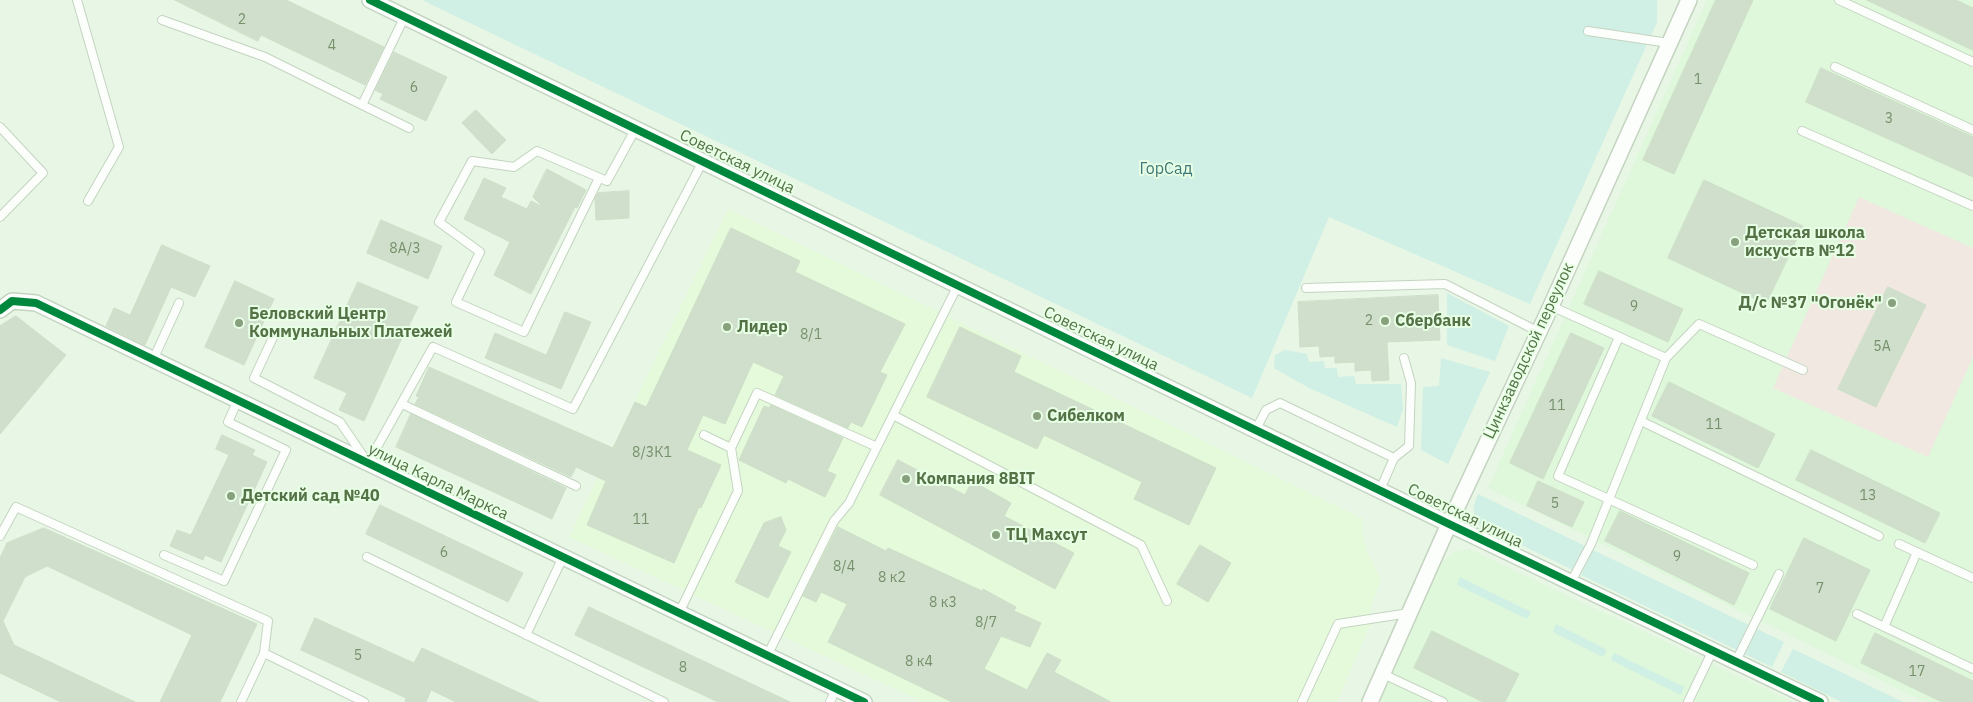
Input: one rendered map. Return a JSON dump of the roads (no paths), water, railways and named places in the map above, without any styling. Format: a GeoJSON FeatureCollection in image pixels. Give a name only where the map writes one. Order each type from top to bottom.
{"type":"FeatureCollection","features":[{"type":"Feature","properties":{"kind":"street","name":"Советская улица"},"geometry":{"type":"LineString","coordinates":[[370,0],[1820,702]]}},
{"type":"Feature","properties":{"kind":"street","name":"Цинкзаводской переулок"},"geometry":{"type":"LineString","coordinates":[[1370,702],[1449,524],[1551,306],[1689,0]]}},
{"type":"Feature","properties":{"kind":"street","name":"улица Карла Маркса"},"geometry":{"type":"LineString","coordinates":[[0,310],[12,301],[36,303],[767,656],[833,695],[864,702]]}},
{"type":"Feature","properties":{"kind":"lane"},"geometry":{"type":"LineString","coordinates":[[77,0],[119,147],[88,201]]}},
{"type":"Feature","properties":{"kind":"lane"},"geometry":{"type":"LineString","coordinates":[[1838,0],[1973,62]]}},
{"type":"Feature","properties":{"kind":"lane"},"geometry":{"type":"LineString","coordinates":[[362,105],[405,16]]}},
{"type":"Feature","properties":{"kind":"lane"},"geometry":{"type":"LineString","coordinates":[[162,20],[265,57],[409,128]]}},
{"type":"Feature","properties":{"kind":"lane"},"geometry":{"type":"LineString","coordinates":[[1588,31],[1669,43]]}},
{"type":"Feature","properties":{"kind":"lane"},"geometry":{"type":"LineString","coordinates":[[1836,67],[1973,130]]}},
{"type":"Feature","properties":{"kind":"lane"},"geometry":{"type":"LineString","coordinates":[[0,127],[43,172],[0,217]]}},
{"type":"Feature","properties":{"kind":"lane"},"geometry":{"type":"LineString","coordinates":[[599,178],[524,332],[456,302],[480,252],[440,222],[472,161],[514,167],[537,151],[607,181],[636,128]]}},
{"type":"Feature","properties":{"kind":"lane"},"geometry":{"type":"LineString","coordinates":[[1802,131],[1973,206]]}},
{"type":"Feature","properties":{"kind":"lane"},"geometry":{"type":"LineString","coordinates":[[275,333],[254,378],[340,422],[368,463],[433,347],[573,409],[703,161]]}},
{"type":"Feature","properties":{"kind":"lane"},"geometry":{"type":"LineString","coordinates":[[1306,288],[1445,284],[1539,332]]}},
{"type":"Feature","properties":{"kind":"lane"},"geometry":{"type":"LineString","coordinates":[[767,656],[834,521],[849,503],[958,285]]}},
{"type":"Feature","properties":{"kind":"lane"},"geometry":{"type":"LineString","coordinates":[[153,360],[179,303]]}},
{"type":"Feature","properties":{"kind":"lane"},"geometry":{"type":"LineString","coordinates":[[1551,306],[1666,358]]}},
{"type":"Feature","properties":{"kind":"lane"},"geometry":{"type":"LineString","coordinates":[[1572,582],[1610,499],[1666,358],[1700,324],[1803,370]]}},
{"type":"Feature","properties":{"kind":"lane"},"geometry":{"type":"LineString","coordinates":[[1619,337],[1558,476],[1753,566]]}},
{"type":"Feature","properties":{"kind":"lane"},"geometry":{"type":"LineString","coordinates":[[1380,490],[1394,458],[1410,446],[1411,383],[1404,358]]}},
{"type":"Feature","properties":{"kind":"lane"},"geometry":{"type":"LineString","coordinates":[[679,613],[738,490],[731,448],[757,393],[877,446]]}},
{"type":"Feature","properties":{"kind":"lane"},"geometry":{"type":"LineString","coordinates":[[164,555],[224,581],[286,450],[228,422],[238,400]]}},
{"type":"Feature","properties":{"kind":"lane"},"geometry":{"type":"LineString","coordinates":[[1256,429],[1266,410],[1280,403],[1394,458]]}},
{"type":"Feature","properties":{"kind":"lane"},"geometry":{"type":"LineString","coordinates":[[402,404],[576,486]]}},
{"type":"Feature","properties":{"kind":"lane"},"geometry":{"type":"LineString","coordinates":[[893,415],[1141,545],[1167,601]]}},
{"type":"Feature","properties":{"kind":"lane"},"geometry":{"type":"LineString","coordinates":[[1641,421],[1879,536]]}},
{"type":"Feature","properties":{"kind":"lane"},"geometry":{"type":"LineString","coordinates":[[704,435],[731,448]]}},
{"type":"Feature","properties":{"kind":"lane"},"geometry":{"type":"LineString","coordinates":[[0,536],[16,507],[268,620],[264,654],[241,702]]}},
{"type":"Feature","properties":{"kind":"lane"},"geometry":{"type":"LineString","coordinates":[[1899,544],[1973,578]]}},
{"type":"Feature","properties":{"kind":"lane"},"geometry":{"type":"LineString","coordinates":[[1884,627],[1917,552]]}},
{"type":"Feature","properties":{"kind":"lane"},"geometry":{"type":"LineString","coordinates":[[367,557],[664,702]]}},
{"type":"Feature","properties":{"kind":"lane"},"geometry":{"type":"LineString","coordinates":[[526,635],[563,557]]}},
{"type":"Feature","properties":{"kind":"lane"},"geometry":{"type":"LineString","coordinates":[[1736,662],[1779,574]]}},
{"type":"Feature","properties":{"kind":"lane"},"geometry":{"type":"LineString","coordinates":[[1302,702],[1338,624],[1409,613]]}},
{"type":"Feature","properties":{"kind":"lane"},"geometry":{"type":"LineString","coordinates":[[1857,614],[1973,669]]}},
{"type":"Feature","properties":{"kind":"lane"},"geometry":{"type":"LineString","coordinates":[[1688,702],[1713,650]]}},
{"type":"Feature","properties":{"kind":"lane"},"geometry":{"type":"LineString","coordinates":[[264,654],[364,702]]}},
{"type":"Feature","properties":{"kind":"lane"},"geometry":{"type":"LineString","coordinates":[[1382,674],[1443,702]]}},
{"type":"Feature","properties":{"kind":"place","name":"Детская школа искусств №12"},"geometry":{"type":"Point","coordinates":[1735,242]}},
{"type":"Feature","properties":{"kind":"place","name":"Д/с №37 \"Огонёк\""},"geometry":{"type":"Point","coordinates":[1892,303]}},
{"type":"Feature","properties":{"kind":"place","name":"Сбербанк"},"geometry":{"type":"Point","coordinates":[1385,321]}},
{"type":"Feature","properties":{"kind":"place","name":"Беловский Центр Коммунальных Платежей"},"geometry":{"type":"Point","coordinates":[239,323]}},
{"type":"Feature","properties":{"kind":"place","name":"Лидер"},"geometry":{"type":"Point","coordinates":[727,327]}},
{"type":"Feature","properties":{"kind":"place","name":"Сибелком"},"geometry":{"type":"Point","coordinates":[1037,416]}},
{"type":"Feature","properties":{"kind":"place","name":"Компания 8BIT"},"geometry":{"type":"Point","coordinates":[906,479]}},
{"type":"Feature","properties":{"kind":"place","name":"Детский сад №40"},"geometry":{"type":"Point","coordinates":[231,496]}},
{"type":"Feature","properties":{"kind":"place","name":"ТЦ Махсут"},"geometry":{"type":"Point","coordinates":[996,535]}},
{"type":"Feature","properties":{"kind":"park label","name":"ГорСад"},"geometry":{"type":"Point","coordinates":[1166,169]}}]}
